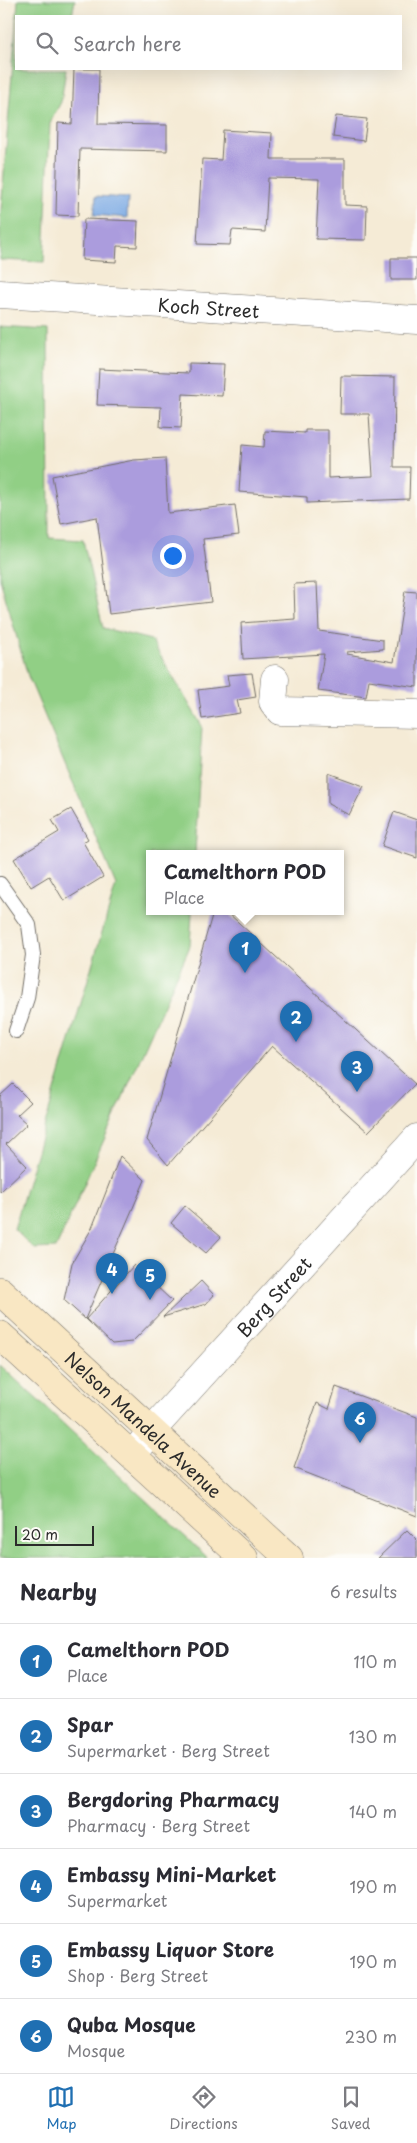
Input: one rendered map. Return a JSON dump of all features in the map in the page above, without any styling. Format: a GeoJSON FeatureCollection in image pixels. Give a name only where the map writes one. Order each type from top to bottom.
{"type":"FeatureCollection","features":[{"type":"Feature","properties":{"kind":"main road","name":"Nelson Mandela Avenue"},"geometry":{"type":"LineString","coordinates":[[0,1291],[289,1558]]}},
{"type":"Feature","properties":{"kind":"main road","name":"Nelson Mandela Avenue"},"geometry":{"type":"LineString","coordinates":[[0,1335],[244,1558]]}},
{"type":"Feature","properties":{"kind":"street","name":"Koch Street"},"geometry":{"type":"LineString","coordinates":[[0,294],[417,320]]}},
{"type":"Feature","properties":{"kind":"street"},"geometry":{"type":"LineString","coordinates":[[275,679],[273,702],[280,710],[417,714]]}},
{"type":"Feature","properties":{"kind":"street","name":"Berg Street"},"geometry":{"type":"LineString","coordinates":[[133,1455],[152,1430],[417,1138]]}},
{"type":"Feature","properties":{"kind":"lane"},"geometry":{"type":"LineString","coordinates":[[0,884],[29,925],[33,956],[27,998],[16,1032]]}},
{"type":"Feature","properties":{"kind":"green space"},"geometry":{"type":"Polygon","coordinates":[[[18,0],[75,0],[72,15],[17,15],[18,0]]]}},
{"type":"Feature","properties":{"kind":"green space"},"geometry":{"type":"Polygon","coordinates":[[[15,37],[15,70],[66,70],[61,102],[50,123],[44,262],[0,260],[0,222],[15,37]]]}},
{"type":"Feature","properties":{"kind":"green space"},"geometry":{"type":"Polygon","coordinates":[[[0,327],[48,330],[49,538],[83,540],[103,628],[151,640],[202,726],[195,850],[146,850],[146,915],[192,915],[190,946],[56,1248],[34,1249],[14,1229],[116,885],[28,676],[0,579],[0,327]]]}},
{"type":"Feature","properties":{"kind":"green space"},"geometry":{"type":"Polygon","coordinates":[[[0,1365],[208,1558],[0,1558],[0,1365]]]}},
{"type":"Feature","properties":{"kind":"water"},"geometry":{"type":"Polygon","coordinates":[[[96,196],[128,198],[127,218],[94,215],[96,196]]]}},
{"type":"Feature","properties":{"kind":"building"},"geometry":{"type":"Polygon","coordinates":[[[74,70],[99,70],[98,124],[167,125],[167,151],[80,149],[78,216],[56,215],[58,123],[72,124],[74,70]]]}},
{"type":"Feature","properties":{"kind":"building"},"geometry":{"type":"Polygon","coordinates":[[[336,116],[367,119],[364,141],[333,137],[336,116]]]}},
{"type":"Feature","properties":{"kind":"building"},"geometry":{"type":"Polygon","coordinates":[[[223,130],[272,133],[271,159],[345,159],[345,205],[367,206],[366,240],[316,239],[319,179],[268,178],[265,232],[232,230],[230,245],[197,244],[202,159],[221,160],[223,130]]]}},
{"type":"Feature","properties":{"kind":"building"},"geometry":{"type":"Polygon","coordinates":[[[84,219],[138,221],[137,247],[117,246],[116,262],[82,260],[84,219]]]}},
{"type":"Feature","properties":{"kind":"building"},"geometry":{"type":"Polygon","coordinates":[[[391,258],[417,258],[417,280],[391,280],[391,258]]]}},
{"type":"Feature","properties":{"kind":"building"},"geometry":{"type":"Polygon","coordinates":[[[189,363],[224,364],[222,396],[183,394],[181,428],[160,427],[161,407],[97,405],[99,369],[189,373],[189,363]]]}},
{"type":"Feature","properties":{"kind":"building"},"geometry":{"type":"Polygon","coordinates":[[[341,376],[395,377],[394,467],[410,467],[409,499],[307,503],[307,497],[239,492],[242,445],[264,447],[265,431],[305,433],[305,430],[328,430],[328,478],[373,476],[369,414],[340,414],[341,376]]]}},
{"type":"Feature","properties":{"kind":"building"},"geometry":{"type":"Polygon","coordinates":[[[165,458],[168,513],[235,505],[239,535],[203,539],[211,602],[109,614],[97,517],[61,524],[52,476],[134,460],[165,458]]]}},
{"type":"Feature","properties":{"kind":"building"},"geometry":{"type":"Polygon","coordinates":[[[317,583],[319,631],[383,640],[383,649],[347,652],[347,654],[394,662],[405,591],[417,592],[417,687],[369,680],[366,697],[318,691],[324,654],[243,659],[241,623],[295,619],[294,584],[317,583]]]}},
{"type":"Feature","properties":{"kind":"building"},"geometry":{"type":"Polygon","coordinates":[[[252,673],[256,697],[237,700],[240,713],[202,719],[198,690],[229,686],[227,675],[252,673]]]}},
{"type":"Feature","properties":{"kind":"building"},"geometry":{"type":"Polygon","coordinates":[[[328,773],[364,786],[349,815],[328,804],[328,773]]]}},
{"type":"Feature","properties":{"kind":"building"},"geometry":{"type":"Polygon","coordinates":[[[71,809],[88,839],[83,842],[103,877],[64,901],[49,876],[31,887],[14,859],[59,832],[52,820],[71,809]]]}},
{"type":"Feature","properties":{"kind":"building"},"geometry":{"type":"Polygon","coordinates":[[[394,812],[417,820],[417,858],[382,846],[394,812]]]}},
{"type":"Feature","properties":{"kind":"building"},"geometry":{"type":"Polygon","coordinates":[[[212,915],[230,915],[415,1084],[368,1132],[272,1046],[168,1165],[147,1140],[212,915]]]}},
{"type":"Feature","properties":{"kind":"building"},"geometry":{"type":"Polygon","coordinates":[[[13,1084],[31,1102],[17,1115],[27,1124],[6,1144],[27,1166],[0,1192],[0,1096],[13,1084]]]}},
{"type":"Feature","properties":{"kind":"building"},"geometry":{"type":"Polygon","coordinates":[[[120,1156],[145,1180],[85,1319],[64,1300],[72,1263],[92,1228],[120,1156]]]}},
{"type":"Feature","properties":{"kind":"building"},"geometry":{"type":"Polygon","coordinates":[[[185,1206],[221,1237],[206,1253],[171,1223],[185,1206]]]}},
{"type":"Feature","properties":{"kind":"building"},"geometry":{"type":"Polygon","coordinates":[[[134,1265],[172,1301],[132,1342],[112,1344],[86,1319],[134,1265]]]}},
{"type":"Feature","properties":{"kind":"building"},"geometry":{"type":"Polygon","coordinates":[[[201,1281],[214,1295],[206,1304],[163,1317],[201,1281]]]}},
{"type":"Feature","properties":{"kind":"building"},"geometry":{"type":"Polygon","coordinates":[[[336,1387],[417,1417],[417,1516],[294,1468],[317,1403],[329,1409],[336,1387]]]}},
{"type":"Feature","properties":{"kind":"building"},"geometry":{"type":"Polygon","coordinates":[[[407,1530],[417,1540],[417,1558],[378,1558],[407,1530]]]}},
{"type":"Feature","properties":{"kind":"place","name":"Camelthorn POD"},"geometry":{"type":"Point","coordinates":[245,973]}},
{"type":"Feature","properties":{"kind":"place","name":"Spar"},"geometry":{"type":"Point","coordinates":[296,1042]}},
{"type":"Feature","properties":{"kind":"place","name":"Bergdoring Pharmacy"},"geometry":{"type":"Point","coordinates":[357,1092]}},
{"type":"Feature","properties":{"kind":"place","name":"Embassy Mini-Market"},"geometry":{"type":"Point","coordinates":[112,1294]}},
{"type":"Feature","properties":{"kind":"place","name":"Embassy Liquor Store"},"geometry":{"type":"Point","coordinates":[150,1300]}},
{"type":"Feature","properties":{"kind":"place","name":"Quba Mosque"},"geometry":{"type":"Point","coordinates":[360,1443]}}]}
